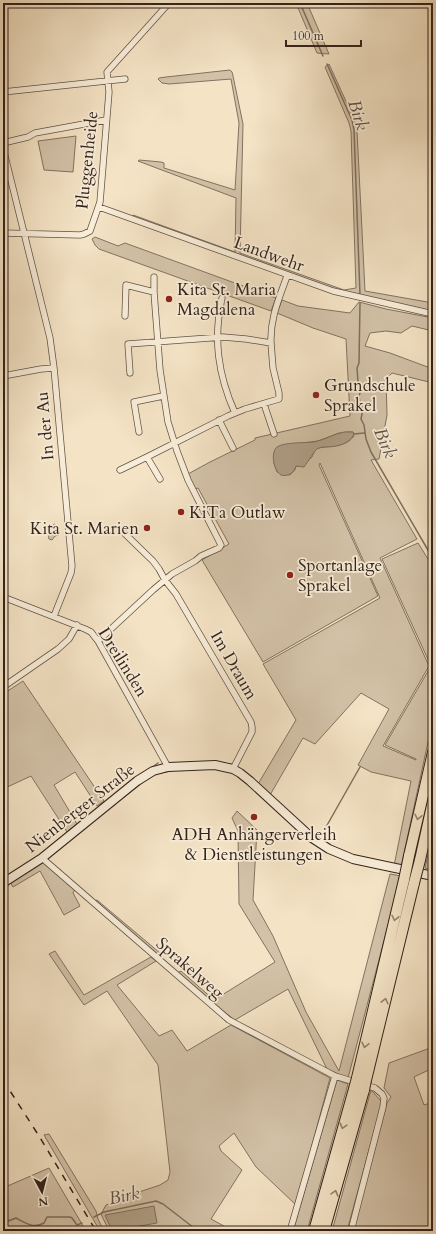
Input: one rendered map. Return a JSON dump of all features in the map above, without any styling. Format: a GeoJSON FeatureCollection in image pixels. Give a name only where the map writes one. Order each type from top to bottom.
{"type":"FeatureCollection","features":[{"type":"Feature","properties":{"kind":"highway"},"geometry":{"type":"LineString","coordinates":[[324,1231],[359,1090],[409,856],[433,752]]}},
{"type":"Feature","properties":{"kind":"highway"},"geometry":{"type":"LineString","coordinates":[[361,1079],[420,860],[433,801]]}},
{"type":"Feature","properties":{"kind":"highway"},"geometry":{"type":"LineString","coordinates":[[314,1231],[359,1090]]}},
{"type":"Feature","properties":{"kind":"street"},"geometry":{"type":"LineString","coordinates":[[107,81],[108,70],[169,3]]}},
{"type":"Feature","properties":{"kind":"street"},"geometry":{"type":"LineString","coordinates":[[3,92],[125,79]]}},
{"type":"Feature","properties":{"kind":"street","name":"Pluggenheide"},"geometry":{"type":"LineString","coordinates":[[24,233],[80,235],[90,231],[99,207],[109,92],[107,81]]}},
{"type":"Feature","properties":{"kind":"street"},"geometry":{"type":"LineString","coordinates":[[3,143],[28,137],[35,132],[106,120]]}},
{"type":"Feature","properties":{"kind":"street","name":"In der Au"},"geometry":{"type":"LineString","coordinates":[[3,148],[50,338],[54,368],[72,566],[54,616]]}},
{"type":"Feature","properties":{"kind":"street","name":"Landwehr"},"geometry":{"type":"LineString","coordinates":[[99,207],[287,276],[342,294],[433,314]]}},
{"type":"Feature","properties":{"kind":"street"},"geometry":{"type":"LineString","coordinates":[[3,233],[24,233]]}},
{"type":"Feature","properties":{"kind":"street"},"geometry":{"type":"LineString","coordinates":[[120,470],[219,420],[235,413],[277,400],[279,397],[273,368],[271,343],[276,306],[287,276]]}},
{"type":"Feature","properties":{"kind":"street"},"geometry":{"type":"LineString","coordinates":[[98,641],[165,580],[201,556],[219,548],[221,544],[215,536],[214,530],[188,480],[168,422],[163,396],[154,277]]}},
{"type":"Feature","properties":{"kind":"street"},"geometry":{"type":"LineString","coordinates":[[125,316],[126,285],[154,292]]}},
{"type":"Feature","properties":{"kind":"street"},"geometry":{"type":"LineString","coordinates":[[222,298],[218,318],[217,338],[221,374],[228,398],[235,413]]}},
{"type":"Feature","properties":{"kind":"street"},"geometry":{"type":"LineString","coordinates":[[130,373],[128,344],[217,338],[246,339],[271,343]]}},
{"type":"Feature","properties":{"kind":"street"},"geometry":{"type":"LineString","coordinates":[[3,376],[54,368]]}},
{"type":"Feature","properties":{"kind":"street"},"geometry":{"type":"LineString","coordinates":[[139,432],[134,402],[163,396]]}},
{"type":"Feature","properties":{"kind":"street"},"geometry":{"type":"LineString","coordinates":[[264,404],[274,434]]}},
{"type":"Feature","properties":{"kind":"street"},"geometry":{"type":"LineString","coordinates":[[219,420],[233,448]]}},
{"type":"Feature","properties":{"kind":"street"},"geometry":{"type":"LineString","coordinates":[[147,457],[160,479]]}},
{"type":"Feature","properties":{"kind":"street","name":"Im Draum"},"geometry":{"type":"LineString","coordinates":[[122,531],[153,561],[180,600],[252,724],[251,734],[233,769]]}},
{"type":"Feature","properties":{"kind":"street","name":"Dreilinden"},"geometry":{"type":"LineString","coordinates":[[3,597],[77,625],[91,632],[98,641],[168,767]]}},
{"type":"Feature","properties":{"kind":"street"},"geometry":{"type":"LineString","coordinates":[[3,687],[70,639],[77,625]]}},
{"type":"Feature","properties":{"kind":"street","name":"Nienberger Straße"},"geometry":{"type":"LineString","coordinates":[[3,883],[42,858],[137,781],[154,771],[168,767],[215,765],[233,769],[240,773],[312,838],[329,849],[353,859],[433,876]]}},
{"type":"Feature","properties":{"kind":"street","name":"Sprakelweg"},"geometry":{"type":"LineString","coordinates":[[42,858],[229,1020],[336,1076],[375,1088],[382,1094],[384,1098],[384,1107],[351,1231]]}},
{"type":"Feature","properties":{"kind":"street"},"geometry":{"type":"LineString","coordinates":[[290,1231],[336,1076]]}},
{"type":"Feature","properties":{"kind":"shaded area"},"geometry":{"type":"Polygon","coordinates":[[[296,3],[307,3],[329,54],[317,53],[296,3]]]}},
{"type":"Feature","properties":{"kind":"shaded area"},"geometry":{"type":"Polygon","coordinates":[[[329,64],[355,121],[357,131],[365,291],[433,303],[433,311],[337,291],[267,264],[133,217],[133,215],[235,252],[236,198],[138,161],[161,162],[164,163],[164,168],[235,190],[239,123],[231,79],[169,84],[162,83],[158,79],[230,70],[233,76],[243,124],[240,253],[344,290],[356,288],[351,131],[325,67],[329,64]]]}},
{"type":"Feature","properties":{"kind":"shaded area"},"geometry":{"type":"Polygon","coordinates":[[[76,136],[73,172],[44,170],[38,141],[76,136]]]}},
{"type":"Feature","properties":{"kind":"shaded area"},"geometry":{"type":"Polygon","coordinates":[[[95,237],[118,246],[125,243],[276,298],[271,311],[99,249],[92,239],[95,237]]]}},
{"type":"Feature","properties":{"kind":"shaded area"},"geometry":{"type":"Polygon","coordinates":[[[282,300],[298,306],[350,313],[359,302],[433,318],[433,331],[412,326],[401,333],[386,331],[370,333],[365,346],[390,353],[433,369],[433,383],[392,373],[386,379],[387,415],[379,459],[371,460],[417,539],[380,558],[429,666],[383,746],[416,760],[385,745],[431,666],[382,559],[418,543],[433,567],[433,719],[401,867],[394,866],[411,781],[371,772],[358,765],[389,709],[361,693],[315,744],[303,738],[270,795],[258,784],[296,720],[263,664],[380,598],[320,463],[319,465],[378,596],[263,662],[202,560],[229,544],[198,488],[195,489],[188,474],[255,440],[255,438],[350,416],[346,339],[313,328],[277,313],[282,300]],[[353,432],[339,433],[318,441],[280,446],[274,454],[274,463],[277,472],[290,475],[295,470],[296,466],[301,465],[312,457],[316,449],[347,443],[354,436],[353,432]]]}},
{"type":"Feature","properties":{"kind":"shaded area"},"geometry":{"type":"Polygon","coordinates":[[[344,432],[353,432],[354,434],[346,443],[317,449],[304,467],[296,466],[288,475],[281,475],[276,470],[273,457],[275,450],[280,445],[289,443],[314,442],[344,432]]]}},
{"type":"Feature","properties":{"kind":"shaded area"},"geometry":{"type":"Polygon","coordinates":[[[54,524],[57,526],[57,531],[61,532],[52,540],[49,539],[48,532],[54,524]]]}},
{"type":"Feature","properties":{"kind":"shaded area"},"geometry":{"type":"Polygon","coordinates":[[[23,681],[104,801],[97,806],[75,772],[54,785],[77,824],[67,832],[31,776],[3,789],[3,694],[23,681]]]}},
{"type":"Feature","properties":{"kind":"shaded area"},"geometry":{"type":"Polygon","coordinates":[[[237,811],[257,830],[253,900],[273,936],[306,1012],[339,1071],[390,874],[401,876],[348,1078],[327,1069],[288,989],[235,1020],[212,1003],[177,973],[181,971],[214,1000],[275,962],[239,904],[238,831],[232,818],[237,811]]]}},
{"type":"Feature","properties":{"kind":"shaded area"},"geometry":{"type":"Polygon","coordinates":[[[433,832],[433,870],[425,868],[433,832]]]}},
{"type":"Feature","properties":{"kind":"shaded area"},"geometry":{"type":"Polygon","coordinates":[[[42,862],[75,889],[73,893],[80,906],[64,915],[40,871],[13,887],[10,882],[42,862]]]}},
{"type":"Feature","properties":{"kind":"shaded area"},"geometry":{"type":"Polygon","coordinates":[[[97,900],[160,953],[157,955],[95,901],[97,900]]]}},
{"type":"Feature","properties":{"kind":"shaded area"},"geometry":{"type":"Polygon","coordinates":[[[55,951],[84,995],[151,957],[156,961],[117,985],[159,1036],[172,1030],[187,1051],[231,1025],[330,1078],[296,1205],[256,1167],[234,1133],[219,1146],[221,1151],[242,1170],[211,1219],[233,1231],[109,1231],[101,1214],[106,1205],[160,1185],[168,1180],[170,1172],[158,1065],[107,991],[84,1005],[49,954],[55,951]]]}},
{"type":"Feature","properties":{"kind":"shaded area"},"geometry":{"type":"Polygon","coordinates":[[[433,1047],[433,1068],[414,1077],[424,1105],[430,1103],[433,1114],[433,1231],[353,1231],[387,1103],[391,1097],[384,1088],[389,1063],[433,1047]]]}},
{"type":"Feature","properties":{"kind":"shaded area"},"geometry":{"type":"Polygon","coordinates":[[[337,1080],[348,1084],[307,1231],[293,1231],[337,1080]]]}},
{"type":"Feature","properties":{"kind":"shaded area"},"geometry":{"type":"Polygon","coordinates":[[[371,1090],[382,1102],[347,1231],[332,1231],[371,1090]]]}},
{"type":"Feature","properties":{"kind":"shaded area"},"geometry":{"type":"Polygon","coordinates":[[[49,1134],[96,1211],[104,1231],[100,1231],[44,1135],[49,1134]]]}},
{"type":"Feature","properties":{"kind":"shaded area"},"geometry":{"type":"Polygon","coordinates":[[[49,1168],[86,1231],[3,1231],[3,1188],[49,1168]]]}},
{"type":"Feature","properties":{"kind":"shaded area"},"geometry":{"type":"Polygon","coordinates":[[[154,1206],[157,1223],[112,1231],[105,1215],[154,1206]]]}},
{"type":"Feature","properties":{"kind":"waterway","name":"Birk"},"geometry":{"type":"LineString","coordinates":[[300,3],[323,56]]}},
{"type":"Feature","properties":{"kind":"waterway","name":"Birk"},"geometry":{"type":"LineString","coordinates":[[327,64],[352,120],[354,130],[360,295]]}},
{"type":"Feature","properties":{"kind":"waterway","name":"Birk"},"geometry":{"type":"LineString","coordinates":[[360,303],[359,363],[357,368],[358,382],[361,390],[359,396],[360,404],[363,409],[361,419],[364,425],[366,439],[371,452],[432,557]]}},
{"type":"Feature","properties":{"kind":"waterway"},"geometry":{"type":"LineString","coordinates":[[354,434],[364,433]]}},
{"type":"Feature","properties":{"kind":"waterway"},"geometry":{"type":"LineString","coordinates":[[151,768],[158,763]]}},
{"type":"Feature","properties":{"kind":"waterway"},"geometry":{"type":"LineString","coordinates":[[326,827],[360,767]]}},
{"type":"Feature","properties":{"kind":"waterway"},"geometry":{"type":"LineString","coordinates":[[160,773],[170,771]]}},
{"type":"Feature","properties":{"kind":"waterway"},"geometry":{"type":"LineString","coordinates":[[117,802],[147,779]]}},
{"type":"Feature","properties":{"kind":"waterway","name":"Birk"},"geometry":{"type":"LineString","coordinates":[[94,1217],[104,1212],[156,1201],[163,1204],[198,1231]]}},
{"type":"Feature","properties":{"kind":"waterway","name":"Birk"},"geometry":{"type":"LineString","coordinates":[[3,1223],[16,1218],[30,1225],[40,1225],[44,1223],[47,1217],[70,1217],[77,1225],[82,1223]]}},
{"type":"Feature","properties":{"kind":"railway"},"geometry":{"type":"LineString","coordinates":[[3,1080],[39,1136],[96,1231]]}},
{"type":"Feature","properties":{"kind":"place","name":"Kita St. Maria Magdalena"},"geometry":{"type":"Point","coordinates":[169,299]}},
{"type":"Feature","properties":{"kind":"place","name":"Grundschule Sprakel"},"geometry":{"type":"Point","coordinates":[316,395]}},
{"type":"Feature","properties":{"kind":"place","name":"KiTa Outlaw"},"geometry":{"type":"Point","coordinates":[181,512]}},
{"type":"Feature","properties":{"kind":"place","name":"Kita St. Marien"},"geometry":{"type":"Point","coordinates":[147,528]}},
{"type":"Feature","properties":{"kind":"place","name":"Sportanlage Sprakel"},"geometry":{"type":"Point","coordinates":[290,575]}},
{"type":"Feature","properties":{"kind":"place","name":"ADH Anhängerverleih & Dienstleistungen"},"geometry":{"type":"Point","coordinates":[254,817]}}]}
